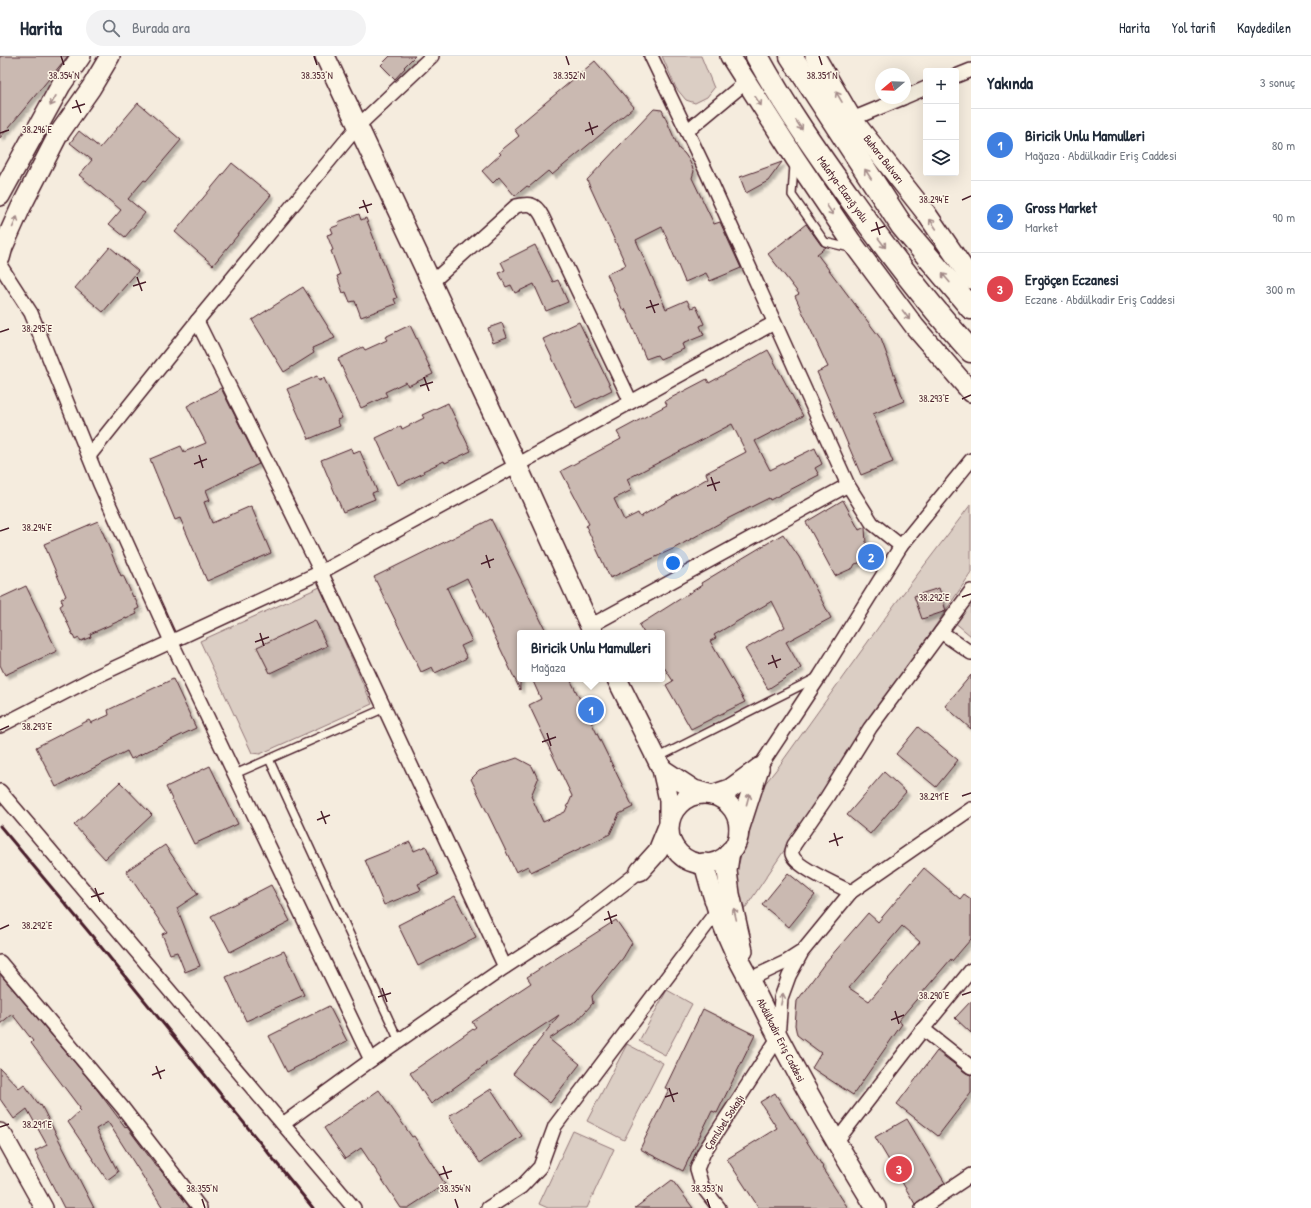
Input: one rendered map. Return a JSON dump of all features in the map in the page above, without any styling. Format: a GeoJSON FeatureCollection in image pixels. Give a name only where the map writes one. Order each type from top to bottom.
{"type":"FeatureCollection","features":[{"type":"Feature","properties":{"kind":"highway","name":"Malatya-Elazığ yolu"},"geometry":{"type":"LineString","coordinates":[[757,56],[776,90],[816,151],[884,246],[971,351]]}},
{"type":"Feature","properties":{"kind":"highway"},"geometry":{"type":"LineString","coordinates":[[791,56],[902,226],[971,308]]}},
{"type":"Feature","properties":{"kind":"main road"},"geometry":{"type":"LineString","coordinates":[[0,196],[61,85],[81,56]]}},
{"type":"Feature","properties":{"kind":"main road"},"geometry":{"type":"LineString","coordinates":[[0,258],[21,207],[58,135],[110,56]]}},
{"type":"Feature","properties":{"kind":"main road"},"geometry":{"type":"LineString","coordinates":[[325,56],[517,465],[591,630]]}},
{"type":"Feature","properties":{"kind":"main road"},"geometry":{"type":"LineString","coordinates":[[730,56],[795,158],[857,249],[915,327],[971,392]]}},
{"type":"Feature","properties":{"kind":"main road","name":"Buhara Bulvarı"},"geometry":{"type":"LineString","coordinates":[[815,56],[852,119],[926,213],[971,279]]}},
{"type":"Feature","properties":{"kind":"main road"},"geometry":{"type":"LineString","coordinates":[[619,682],[660,764],[669,800],[670,836],[674,847],[682,856],[698,862]]}},
{"type":"Feature","properties":{"kind":"main road"},"geometry":{"type":"LineString","coordinates":[[660,764],[694,790],[723,800],[732,808],[737,818],[739,830]]}},
{"type":"Feature","properties":{"kind":"main road"},"geometry":{"type":"LineString","coordinates":[[640,871],[658,851],[673,813],[680,804],[689,797],[701,794],[712,795],[730,789],[759,768]]}},
{"type":"Feature","properties":{"kind":"main road"},"geometry":{"type":"LineString","coordinates":[[640,871],[661,861],[674,858],[698,862],[714,862],[723,859],[736,841],[759,768]]}},
{"type":"Feature","properties":{"kind":"main road"},"geometry":{"type":"LineString","coordinates":[[730,851],[727,871],[730,894],[750,979]]}},
{"type":"Feature","properties":{"kind":"main road","name":"Abdülkadir Eriş Caddesi"},"geometry":{"type":"LineString","coordinates":[[698,862],[731,945],[750,979],[778,1038],[836,1142],[876,1208]]}},
{"type":"Feature","properties":{"kind":"street"},"geometry":{"type":"LineString","coordinates":[[89,456],[197,321],[358,126],[432,56]]}},
{"type":"Feature","properties":{"kind":"street"},"geometry":{"type":"LineString","coordinates":[[651,56],[687,131],[848,485],[872,523],[901,546]]}},
{"type":"Feature","properties":{"kind":"street"},"geometry":{"type":"LineString","coordinates":[[959,75],[971,70]]}},
{"type":"Feature","properties":{"kind":"street"},"geometry":{"type":"LineString","coordinates":[[687,131],[746,82]]}},
{"type":"Feature","properties":{"kind":"street"},"geometry":{"type":"LineString","coordinates":[[911,95],[923,89]]}},
{"type":"Feature","properties":{"kind":"street"},"geometry":{"type":"LineString","coordinates":[[852,119],[889,104]]}},
{"type":"Feature","properties":{"kind":"street"},"geometry":{"type":"LineString","coordinates":[[432,283],[516,206],[524,204],[532,205],[539,210],[631,402]]}},
{"type":"Feature","properties":{"kind":"street"},"geometry":{"type":"LineString","coordinates":[[0,265],[31,312],[103,491],[171,641],[371,1060]]}},
{"type":"Feature","properties":{"kind":"street"},"geometry":{"type":"LineString","coordinates":[[197,321],[321,572],[505,967]]}},
{"type":"Feature","properties":{"kind":"street"},"geometry":{"type":"LineString","coordinates":[[0,726],[95,677],[321,572],[774,323]]}},
{"type":"Feature","properties":{"kind":"street"},"geometry":{"type":"LineString","coordinates":[[759,768],[820,676],[901,546],[971,460]]}},
{"type":"Feature","properties":{"kind":"street"},"geometry":{"type":"LineString","coordinates":[[591,630],[848,485]]}},
{"type":"Feature","properties":{"kind":"street"},"geometry":{"type":"LineString","coordinates":[[851,892],[795,861],[792,854],[794,845],[826,798],[870,728],[971,591]]}},
{"type":"Feature","properties":{"kind":"street"},"geometry":{"type":"LineString","coordinates":[[941,632],[971,652]]}},
{"type":"Feature","properties":{"kind":"street"},"geometry":{"type":"LineString","coordinates":[[0,791],[354,1208]]}},
{"type":"Feature","properties":{"kind":"street"},"geometry":{"type":"LineString","coordinates":[[778,1038],[781,998],[789,976],[802,952],[851,892],[971,809]]}},
{"type":"Feature","properties":{"kind":"street"},"geometry":{"type":"LineString","coordinates":[[283,1124],[371,1060],[505,967],[577,920],[640,871]]}},
{"type":"Feature","properties":{"kind":"street"},"geometry":{"type":"LineString","coordinates":[[488,1208],[521,1187],[540,1167],[555,1126],[717,911]]}},
{"type":"Feature","properties":{"kind":"street"},"geometry":{"type":"LineString","coordinates":[[750,979],[786,962],[802,952]]}},
{"type":"Feature","properties":{"kind":"street"},"geometry":{"type":"LineString","coordinates":[[0,962],[122,1107],[200,1208]]}},
{"type":"Feature","properties":{"kind":"street"},"geometry":{"type":"LineString","coordinates":[[836,1142],[923,1029],[971,970]]}},
{"type":"Feature","properties":{"kind":"street"},"geometry":{"type":"LineString","coordinates":[[923,1029],[971,1067]]}},
{"type":"Feature","properties":{"kind":"street","name":"Çamlıbel Sokağı"},"geometry":{"type":"LineString","coordinates":[[719,1208],[702,1186],[697,1169],[704,1152],[778,1038]]}},
{"type":"Feature","properties":{"kind":"street"},"geometry":{"type":"LineString","coordinates":[[0,1132],[4,1136],[44,1208]]}},
{"type":"Feature","properties":{"kind":"street"},"geometry":{"type":"LineString","coordinates":[[922,1208],[971,1175]]}},
{"type":"Feature","properties":{"kind":"lane"},"geometry":{"type":"LineString","coordinates":[[660,764],[820,676]]}},
{"type":"Feature","properties":{"kind":"lane"},"geometry":{"type":"LineString","coordinates":[[235,774],[385,708]]}},
{"type":"Feature","properties":{"kind":"lane"},"geometry":{"type":"LineString","coordinates":[[269,759],[399,1041]]}},
{"type":"Feature","properties":{"kind":"shaded area"},"geometry":{"type":"Polygon","coordinates":[[[662,56],[701,56],[714,88],[707,97],[695,103],[686,100],[676,88],[662,56]]]}},
{"type":"Feature","properties":{"kind":"shaded area"},"geometry":{"type":"Polygon","coordinates":[[[971,504],[971,573],[742,913],[736,873],[743,849],[752,800],[779,766],[895,604],[971,504]]]}},
{"type":"Feature","properties":{"kind":"shaded area"},"geometry":{"type":"Polygon","coordinates":[[[320,587],[372,704],[260,754],[252,753],[200,641],[320,587]]]}},
{"type":"Feature","properties":{"kind":"shaded area"},"geometry":{"type":"Polygon","coordinates":[[[971,596],[971,636],[953,621],[971,596]]]}},
{"type":"Feature","properties":{"kind":"shaded area"},"geometry":{"type":"Polygon","coordinates":[[[667,990],[692,1004],[665,1055],[639,1041],[667,990]]]}},
{"type":"Feature","properties":{"kind":"shaded area"},"geometry":{"type":"Polygon","coordinates":[[[627,1044],[663,1063],[624,1140],[587,1121],[627,1044]]]}},
{"type":"Feature","properties":{"kind":"shaded area"},"geometry":{"type":"Polygon","coordinates":[[[573,1131],[614,1149],[587,1208],[548,1208],[539,1204],[573,1131]]]}},
{"type":"Feature","properties":{"kind":"building"},"geometry":{"type":"Polygon","coordinates":[[[0,56],[68,56],[0,138],[0,56]]]}},
{"type":"Feature","properties":{"kind":"building"},"geometry":{"type":"Polygon","coordinates":[[[390,56],[415,56],[395,79],[381,65],[390,56]]]}},
{"type":"Feature","properties":{"kind":"building"},"geometry":{"type":"Polygon","coordinates":[[[595,61],[634,107],[552,175],[548,171],[529,187],[527,186],[515,196],[499,177],[493,183],[482,171],[501,154],[499,152],[519,136],[514,129],[595,61]]]}},
{"type":"Feature","properties":{"kind":"building"},"geometry":{"type":"Polygon","coordinates":[[[138,103],[181,140],[146,181],[144,180],[128,199],[145,213],[125,237],[109,224],[121,210],[79,175],[92,160],[70,143],[79,131],[100,148],[138,103]]]}},
{"type":"Feature","properties":{"kind":"building"},"geometry":{"type":"Polygon","coordinates":[[[654,109],[662,110],[679,149],[689,160],[694,171],[692,178],[714,224],[720,222],[741,268],[710,281],[706,273],[685,282],[662,227],[636,240],[666,309],[687,300],[691,308],[696,306],[704,324],[700,326],[704,335],[682,344],[684,349],[660,359],[657,355],[646,359],[625,309],[623,311],[607,274],[626,265],[587,180],[654,109]]]}},
{"type":"Feature","properties":{"kind":"building"},"geometry":{"type":"Polygon","coordinates":[[[782,162],[768,181],[746,193],[740,177],[782,162]]]}},
{"type":"Feature","properties":{"kind":"building"},"geometry":{"type":"Polygon","coordinates":[[[232,163],[271,195],[213,265],[175,232],[232,163]]]}},
{"type":"Feature","properties":{"kind":"building"},"geometry":{"type":"Polygon","coordinates":[[[359,214],[361,220],[366,218],[397,298],[394,299],[396,304],[361,317],[355,301],[350,302],[346,292],[343,293],[337,276],[340,275],[327,235],[333,233],[331,228],[339,225],[338,222],[359,214]]]}},
{"type":"Feature","properties":{"kind":"building"},"geometry":{"type":"Polygon","coordinates":[[[806,224],[821,245],[826,247],[817,254],[881,339],[904,401],[873,414],[893,462],[861,475],[817,372],[828,367],[795,296],[799,294],[768,254],[806,224]]]}},
{"type":"Feature","properties":{"kind":"building"},"geometry":{"type":"Polygon","coordinates":[[[535,245],[553,282],[558,280],[568,302],[546,311],[534,284],[515,293],[511,285],[506,287],[499,273],[505,270],[501,262],[535,245]]]}},
{"type":"Feature","properties":{"kind":"building"},"geometry":{"type":"Polygon","coordinates":[[[110,247],[138,271],[103,312],[75,288],[110,247]]]}},
{"type":"Feature","properties":{"kind":"building"},"geometry":{"type":"Polygon","coordinates":[[[303,287],[335,338],[312,348],[314,353],[284,372],[252,320],[303,287]]]}},
{"type":"Feature","properties":{"kind":"building"},"geometry":{"type":"Polygon","coordinates":[[[579,322],[612,390],[576,408],[543,339],[579,322]]]}},
{"type":"Feature","properties":{"kind":"building"},"geometry":{"type":"Polygon","coordinates":[[[502,323],[507,337],[493,342],[488,328],[502,323]]]}},
{"type":"Feature","properties":{"kind":"building"},"geometry":{"type":"Polygon","coordinates":[[[410,325],[433,374],[408,386],[406,382],[385,392],[387,396],[361,408],[338,359],[363,347],[365,350],[387,340],[385,337],[410,325]]]}},
{"type":"Feature","properties":{"kind":"building"},"geometry":{"type":"Polygon","coordinates":[[[768,350],[803,416],[755,441],[770,470],[815,448],[822,464],[815,468],[819,475],[770,500],[769,498],[729,518],[673,549],[610,578],[586,526],[589,524],[561,471],[621,439],[617,432],[667,405],[665,401],[707,379],[709,383],[768,350]],[[732,424],[627,479],[632,490],[614,499],[624,520],[638,513],[640,517],[708,478],[706,473],[746,452],[732,424]]]}},
{"type":"Feature","properties":{"kind":"building"},"geometry":{"type":"Polygon","coordinates":[[[317,376],[319,381],[324,378],[342,418],[337,420],[340,426],[309,439],[287,389],[317,376]]]}},
{"type":"Feature","properties":{"kind":"building"},"geometry":{"type":"Polygon","coordinates":[[[221,388],[259,464],[206,490],[210,500],[204,502],[212,523],[251,506],[271,553],[207,581],[180,518],[175,520],[150,459],[181,446],[184,452],[206,443],[187,406],[221,388]]]}},
{"type":"Feature","properties":{"kind":"building"},"geometry":{"type":"Polygon","coordinates":[[[448,403],[471,451],[445,463],[444,461],[423,471],[424,473],[398,485],[376,438],[401,426],[402,429],[424,418],[422,415],[448,403]]]}},
{"type":"Feature","properties":{"kind":"building"},"geometry":{"type":"Polygon","coordinates":[[[351,448],[353,454],[360,451],[377,491],[372,493],[375,499],[343,512],[321,460],[351,448]]]}},
{"type":"Feature","properties":{"kind":"building"},"geometry":{"type":"Polygon","coordinates":[[[843,500],[859,530],[865,527],[867,561],[855,564],[853,568],[835,576],[806,522],[843,500]]]}},
{"type":"Feature","properties":{"kind":"building"},"geometry":{"type":"Polygon","coordinates":[[[491,519],[546,630],[517,630],[517,682],[520,682],[520,690],[467,578],[447,588],[472,641],[461,646],[467,658],[435,673],[432,667],[421,672],[374,577],[491,519]]]}},
{"type":"Feature","properties":{"kind":"building"},"geometry":{"type":"Polygon","coordinates":[[[98,521],[121,576],[123,575],[139,608],[135,610],[137,614],[90,634],[91,637],[81,641],[79,638],[75,640],[60,606],[63,604],[61,599],[66,596],[44,544],[98,521]]]}},
{"type":"Feature","properties":{"kind":"building"},"geometry":{"type":"Polygon","coordinates":[[[783,534],[799,557],[831,618],[786,642],[801,668],[768,689],[745,649],[785,627],[772,601],[714,635],[716,638],[710,641],[745,702],[691,729],[666,685],[673,681],[665,669],[665,630],[642,630],[639,625],[702,585],[701,583],[783,534]]]}},
{"type":"Feature","properties":{"kind":"building"},"geometry":{"type":"Polygon","coordinates":[[[26,586],[57,651],[5,675],[0,665],[0,598],[26,586]]]}},
{"type":"Feature","properties":{"kind":"building"},"geometry":{"type":"Polygon","coordinates":[[[939,588],[946,611],[922,619],[914,596],[939,588]]]}},
{"type":"Feature","properties":{"kind":"building"},"geometry":{"type":"Polygon","coordinates":[[[315,620],[327,646],[270,673],[257,647],[315,620]]]}},
{"type":"Feature","properties":{"kind":"building"},"geometry":{"type":"Polygon","coordinates":[[[971,675],[971,729],[945,706],[971,675]]]}},
{"type":"Feature","properties":{"kind":"building"},"geometry":{"type":"Polygon","coordinates":[[[173,679],[196,728],[131,759],[127,751],[56,787],[36,747],[89,720],[91,723],[109,715],[108,710],[173,679]]]}},
{"type":"Feature","properties":{"kind":"building"},"geometry":{"type":"Polygon","coordinates":[[[533,682],[571,682],[633,807],[619,814],[610,834],[531,872],[528,866],[516,872],[471,779],[479,771],[517,758],[532,766],[538,779],[531,796],[543,822],[565,812],[572,796],[529,705],[541,699],[533,682]]]}},
{"type":"Feature","properties":{"kind":"building"},"geometry":{"type":"Polygon","coordinates":[[[918,727],[958,760],[936,787],[896,754],[918,727]]]}},
{"type":"Feature","properties":{"kind":"building"},"geometry":{"type":"Polygon","coordinates":[[[210,766],[238,824],[194,844],[166,787],[210,766]]]}},
{"type":"Feature","properties":{"kind":"building"},"geometry":{"type":"Polygon","coordinates":[[[884,772],[906,792],[870,834],[847,815],[884,772]]]}},
{"type":"Feature","properties":{"kind":"building"},"geometry":{"type":"Polygon","coordinates":[[[120,782],[152,815],[105,859],[74,825],[120,782]]]}},
{"type":"Feature","properties":{"kind":"building"},"geometry":{"type":"Polygon","coordinates":[[[410,842],[414,851],[426,846],[438,875],[418,884],[421,890],[384,905],[365,860],[410,842]]]}},
{"type":"Feature","properties":{"kind":"building"},"geometry":{"type":"Polygon","coordinates":[[[165,845],[198,894],[177,908],[200,966],[185,972],[177,952],[170,954],[162,934],[167,932],[126,871],[165,845]]]}},
{"type":"Feature","properties":{"kind":"building"},"geometry":{"type":"Polygon","coordinates":[[[924,868],[960,899],[964,894],[971,899],[971,939],[952,961],[951,959],[898,1021],[902,1024],[853,1095],[812,1068],[821,1053],[797,1035],[795,1025],[797,1001],[824,964],[868,913],[878,922],[924,868]],[[902,926],[849,988],[869,1001],[920,942],[902,926]]]}},
{"type":"Feature","properties":{"kind":"building"},"geometry":{"type":"Polygon","coordinates":[[[788,873],[815,895],[789,927],[762,905],[788,873]]]}},
{"type":"Feature","properties":{"kind":"building"},"geometry":{"type":"Polygon","coordinates":[[[271,885],[290,921],[230,952],[211,916],[271,885]]]}},
{"type":"Feature","properties":{"kind":"building"},"geometry":{"type":"Polygon","coordinates":[[[455,896],[476,937],[418,966],[398,925],[455,896]]]}},
{"type":"Feature","properties":{"kind":"building"},"geometry":{"type":"Polygon","coordinates":[[[616,920],[632,943],[623,958],[592,996],[593,1003],[577,1021],[549,1039],[580,1064],[550,1103],[513,1074],[559,1015],[485,1064],[486,1065],[431,1104],[410,1073],[476,1027],[472,1022],[531,983],[527,977],[616,920]]]}},
{"type":"Feature","properties":{"kind":"building"},"geometry":{"type":"Polygon","coordinates":[[[284,951],[304,995],[246,1021],[226,977],[284,951]]]}},
{"type":"Feature","properties":{"kind":"building"},"geometry":{"type":"Polygon","coordinates":[[[0,974],[92,1083],[190,1208],[163,1208],[108,1122],[96,1129],[118,1172],[107,1180],[68,1122],[80,1111],[78,1109],[80,1108],[31,1043],[33,1041],[12,1014],[0,1024],[0,974]]]}},
{"type":"Feature","properties":{"kind":"building"},"geometry":{"type":"Polygon","coordinates":[[[971,1001],[971,1033],[955,1018],[971,1001]]]}},
{"type":"Feature","properties":{"kind":"building"},"geometry":{"type":"Polygon","coordinates":[[[329,1006],[347,1041],[287,1072],[269,1036],[329,1006]]]}},
{"type":"Feature","properties":{"kind":"building"},"geometry":{"type":"Polygon","coordinates":[[[703,1009],[755,1035],[717,1113],[712,1111],[683,1171],[640,1149],[669,1089],[665,1088],[703,1009]]]}},
{"type":"Feature","properties":{"kind":"building"},"geometry":{"type":"Polygon","coordinates":[[[937,1051],[966,1073],[971,1075],[971,1093],[938,1136],[897,1104],[937,1051]]]}},
{"type":"Feature","properties":{"kind":"building"},"geometry":{"type":"Polygon","coordinates":[[[0,1068],[19,1088],[24,1084],[40,1106],[41,1105],[94,1208],[64,1208],[35,1151],[47,1145],[27,1109],[14,1119],[0,1099],[0,1068]]]}},
{"type":"Feature","properties":{"kind":"building"},"geometry":{"type":"Polygon","coordinates":[[[491,1089],[522,1136],[480,1163],[449,1116],[491,1089]]]}},
{"type":"Feature","properties":{"kind":"building"},"geometry":{"type":"Polygon","coordinates":[[[379,1090],[412,1137],[414,1136],[445,1184],[408,1208],[401,1208],[361,1148],[345,1159],[324,1128],[379,1090]]]}},
{"type":"Feature","properties":{"kind":"building"},"geometry":{"type":"Polygon","coordinates":[[[775,1093],[848,1208],[759,1208],[727,1159],[777,1128],[760,1102],[775,1093]]]}},
{"type":"Feature","properties":{"kind":"building"},"geometry":{"type":"Polygon","coordinates":[[[907,1119],[945,1183],[915,1204],[875,1137],[907,1119]]]}},
{"type":"Feature","properties":{"kind":"building"},"geometry":{"type":"Polygon","coordinates":[[[672,1180],[693,1208],[635,1208],[672,1180]]]}},
{"type":"Feature","properties":{"kind":"railway"},"geometry":{"type":"LineString","coordinates":[[0,826],[88,931],[313,1208]]}},
{"type":"Feature","properties":{"kind":"place","name":"Gross Market"},"geometry":{"type":"Point","coordinates":[871,557]}},
{"type":"Feature","properties":{"kind":"place","name":"Biricik Unlu Mamulleri"},"geometry":{"type":"Point","coordinates":[591,710]}},
{"type":"Feature","properties":{"kind":"place","name":"Ergöçen Eczanesi"},"geometry":{"type":"Point","coordinates":[899,1169]}}]}
